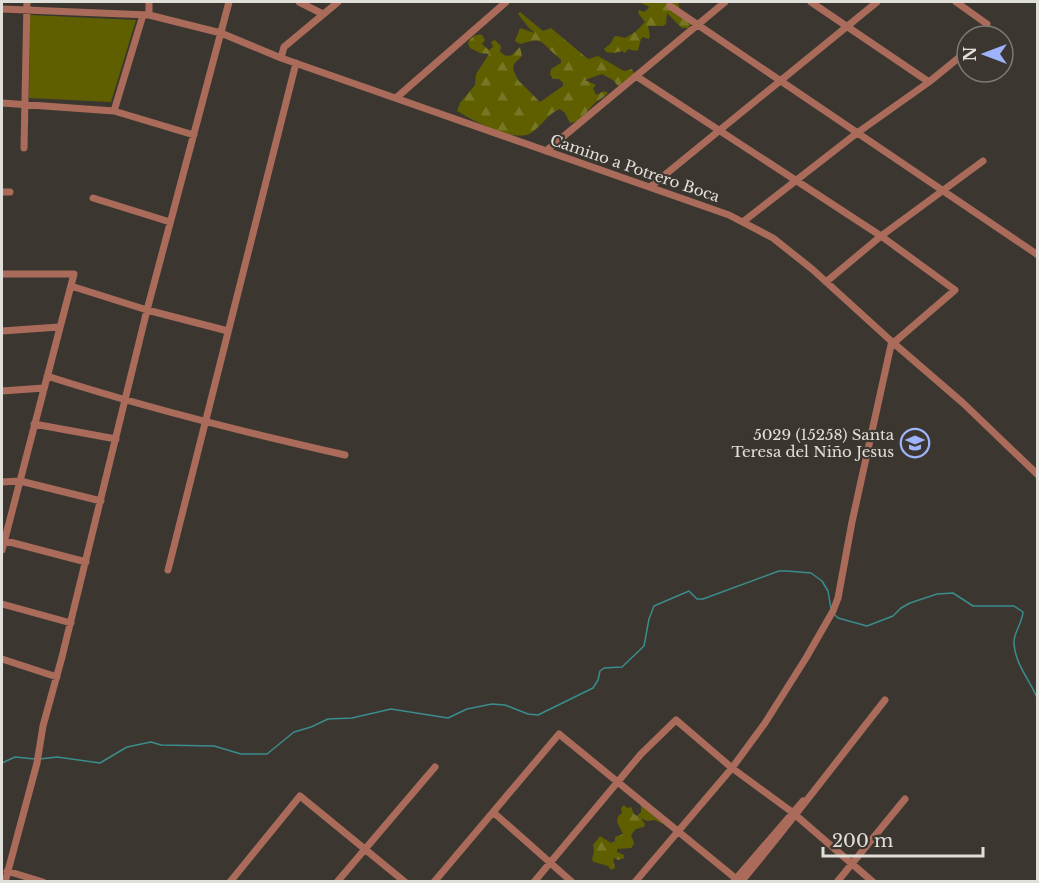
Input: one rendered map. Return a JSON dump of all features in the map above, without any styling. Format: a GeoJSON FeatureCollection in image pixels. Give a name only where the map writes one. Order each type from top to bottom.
{"type":"FeatureCollection","features":[{"type":"Feature","properties":{"kind":"street"},"geometry":{"type":"LineString","coordinates":[[114,111],[149,2]]}},
{"type":"Feature","properties":{"kind":"street"},"geometry":{"type":"LineString","coordinates":[[4,882],[38,759],[43,726],[86,562],[147,309],[229,2]]}},
{"type":"Feature","properties":{"kind":"street"},"geometry":{"type":"LineString","coordinates":[[299,2],[323,14]]}},
{"type":"Feature","properties":{"kind":"street"},"geometry":{"type":"LineString","coordinates":[[281,58],[284,47],[338,2]]}},
{"type":"Feature","properties":{"kind":"street"},"geometry":{"type":"LineString","coordinates":[[396,98],[507,2]]}},
{"type":"Feature","properties":{"kind":"street"},"geometry":{"type":"LineString","coordinates":[[546,151],[725,2]]}},
{"type":"Feature","properties":{"kind":"street"},"geometry":{"type":"LineString","coordinates":[[811,2],[929,82]]}},
{"type":"Feature","properties":{"kind":"street"},"geometry":{"type":"LineString","coordinates":[[650,187],[877,2]]}},
{"type":"Feature","properties":{"kind":"street"},"geometry":{"type":"LineString","coordinates":[[956,2],[987,24]]}},
{"type":"Feature","properties":{"kind":"street"},"geometry":{"type":"LineString","coordinates":[[24,148],[27,6]]}},
{"type":"Feature","properties":{"kind":"street","name":"Camino a Potrero Boca"},"geometry":{"type":"LineString","coordinates":[[2,9],[27,6],[146,15],[168,18],[221,33],[281,58],[744,221],[773,238],[826,282],[892,343],[963,403],[1038,475]]}},
{"type":"Feature","properties":{"kind":"street"},"geometry":{"type":"LineString","coordinates":[[670,6],[1038,255]]}},
{"type":"Feature","properties":{"kind":"street"},"geometry":{"type":"LineString","coordinates":[[744,221],[955,61]]}},
{"type":"Feature","properties":{"kind":"street"},"geometry":{"type":"LineString","coordinates":[[168,570],[296,63]]}},
{"type":"Feature","properties":{"kind":"street"},"geometry":{"type":"LineString","coordinates":[[635,882],[732,768],[771,714],[831,614],[838,598],[852,522],[887,357],[892,343],[955,290],[798,180],[636,76]]}},
{"type":"Feature","properties":{"kind":"street"},"geometry":{"type":"LineString","coordinates":[[2,103],[114,111],[194,135]]}},
{"type":"Feature","properties":{"kind":"street"},"geometry":{"type":"LineString","coordinates":[[826,282],[881,236],[982,161]]}},
{"type":"Feature","properties":{"kind":"street"},"geometry":{"type":"LineString","coordinates":[[93,198],[170,222]]}},
{"type":"Feature","properties":{"kind":"street"},"geometry":{"type":"LineString","coordinates":[[2,274],[74,274],[2,550]]}},
{"type":"Feature","properties":{"kind":"street"},"geometry":{"type":"LineString","coordinates":[[71,286],[228,331]]}},
{"type":"Feature","properties":{"kind":"street"},"geometry":{"type":"LineString","coordinates":[[2,331],[59,327]]}},
{"type":"Feature","properties":{"kind":"street"},"geometry":{"type":"LineString","coordinates":[[47,376],[204,423],[345,455]]}},
{"type":"Feature","properties":{"kind":"street"},"geometry":{"type":"LineString","coordinates":[[2,391],[44,388]]}},
{"type":"Feature","properties":{"kind":"street"},"geometry":{"type":"LineString","coordinates":[[34,424],[116,439]]}},
{"type":"Feature","properties":{"kind":"street"},"geometry":{"type":"LineString","coordinates":[[2,482],[20,481],[101,501]]}},
{"type":"Feature","properties":{"kind":"street"},"geometry":{"type":"LineString","coordinates":[[3,540],[86,562]]}},
{"type":"Feature","properties":{"kind":"street"},"geometry":{"type":"LineString","coordinates":[[2,604],[70,622]]}},
{"type":"Feature","properties":{"kind":"street"},"geometry":{"type":"LineString","coordinates":[[2,659],[57,677]]}},
{"type":"Feature","properties":{"kind":"street"},"geometry":{"type":"LineString","coordinates":[[434,882],[559,734],[679,830],[737,881],[816,788],[885,700]]}},
{"type":"Feature","properties":{"kind":"street"},"geometry":{"type":"LineString","coordinates":[[534,882],[641,754],[676,720],[732,768],[794,814],[873,882]]}},
{"type":"Feature","properties":{"kind":"street"},"geometry":{"type":"LineString","coordinates":[[337,882],[435,767]]}},
{"type":"Feature","properties":{"kind":"street"},"geometry":{"type":"LineString","coordinates":[[233,881],[300,796],[405,882]]}},
{"type":"Feature","properties":{"kind":"street"},"geometry":{"type":"LineString","coordinates":[[837,882],[905,799]]}},
{"type":"Feature","properties":{"kind":"street"},"geometry":{"type":"LineString","coordinates":[[493,812],[572,882]]}},
{"type":"Feature","properties":{"kind":"street"},"geometry":{"type":"LineString","coordinates":[[7,871],[43,882]]}},
{"type":"Feature","properties":{"kind":"green space"},"geometry":{"type":"Polygon","coordinates":[[[638,2],[678,2],[681,14],[691,24],[688,28],[682,28],[667,13],[666,24],[648,26],[649,39],[643,37],[641,39],[638,50],[628,49],[625,53],[622,51],[606,52],[604,49],[614,37],[625,38],[645,22],[638,13],[639,10],[644,12],[649,8],[638,2]]]}},
{"type":"Feature","properties":{"kind":"green space"},"geometry":{"type":"Polygon","coordinates":[[[520,12],[543,31],[551,28],[588,59],[598,56],[624,71],[632,69],[634,74],[618,86],[602,74],[585,80],[596,85],[593,88],[596,95],[604,91],[608,93],[578,120],[570,123],[560,109],[552,113],[531,133],[524,135],[494,130],[457,111],[460,103],[475,85],[476,74],[489,54],[470,48],[469,41],[477,35],[482,35],[485,40],[482,44],[489,50],[493,47],[491,42],[495,40],[501,46],[500,52],[506,56],[512,55],[520,47],[522,56],[514,64],[513,69],[518,80],[540,102],[563,86],[559,79],[553,79],[550,74],[551,69],[561,63],[559,57],[540,41],[520,44],[515,41],[520,28],[535,33],[518,14],[520,12]]]}},
{"type":"Feature","properties":{"kind":"green space"},"geometry":{"type":"Polygon","coordinates":[[[30,15],[136,20],[111,102],[29,98],[30,15]]]}},
{"type":"Feature","properties":{"kind":"green space"},"geometry":{"type":"Polygon","coordinates":[[[641,804],[664,825],[655,820],[647,821],[641,818],[645,824],[644,827],[636,829],[631,835],[634,843],[631,848],[617,849],[617,852],[624,855],[624,858],[619,860],[613,858],[615,868],[611,870],[608,866],[594,862],[592,860],[593,845],[600,836],[611,843],[615,841],[615,837],[623,834],[617,822],[618,816],[622,813],[621,808],[624,805],[627,808],[631,807],[637,816],[641,812],[641,804]]]}},
{"type":"Feature","properties":{"kind":"waterway"},"geometry":{"type":"LineString","coordinates":[[40,759],[57,757],[100,763],[127,747],[151,742],[161,745],[214,746],[241,754],[267,754],[294,732],[328,719],[352,718],[391,709],[448,718],[467,709],[492,704],[505,705],[528,714],[538,715],[593,688],[600,671],[604,668],[622,667],[644,646],[654,606],[689,591],[697,599],[703,599],[779,571],[811,573],[822,581],[828,591],[831,609]]}},
{"type":"Feature","properties":{"kind":"waterway"},"geometry":{"type":"LineString","coordinates":[[835,615],[838,618],[867,626],[893,616],[910,603],[937,594],[953,593],[973,606],[1014,606],[1023,612],[1014,640],[1017,659],[1038,700]]}},
{"type":"Feature","properties":{"kind":"waterway"},"geometry":{"type":"LineString","coordinates":[[2,763],[15,757],[35,759]]}},
{"type":"Feature","properties":{"kind":"place","name":"5029 (15258) Santa Teresa del Niño Jesus"},"geometry":{"type":"Point","coordinates":[915,443]}}]}
